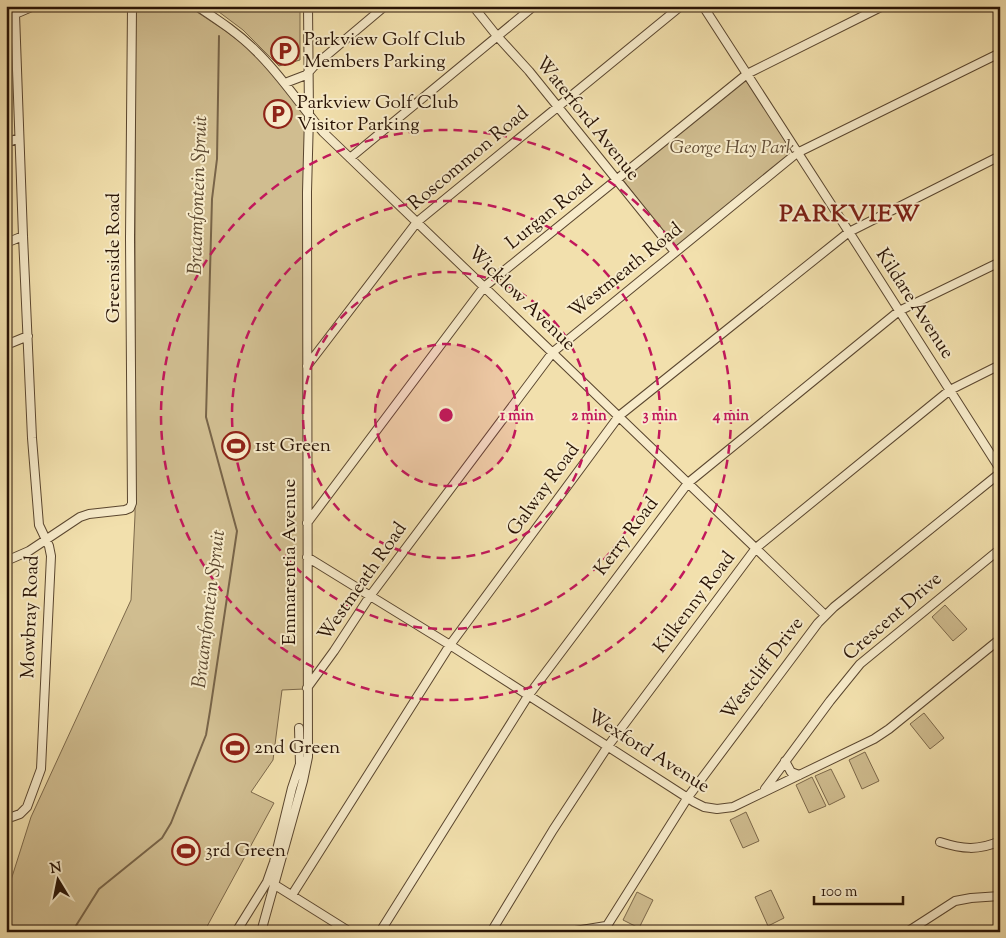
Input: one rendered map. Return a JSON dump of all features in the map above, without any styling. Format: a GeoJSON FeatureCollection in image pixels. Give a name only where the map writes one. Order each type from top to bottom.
{"type":"FeatureCollection","features":[{"type":"Feature","properties":{"kind":"street"},"geometry":{"type":"LineString","coordinates":[[6,18],[34,6]]}},
{"type":"Feature","properties":{"kind":"street","name":"Greenside Road"},"geometry":{"type":"LineString","coordinates":[[47,540],[84,516],[128,509],[132,504],[130,238],[132,6]]}},
{"type":"Feature","properties":{"kind":"street","name":"Wicklow Avenue"},"geometry":{"type":"LineString","coordinates":[[197,6],[242,37],[264,58],[323,132],[825,615]]}},
{"type":"Feature","properties":{"kind":"street","name":"Emmarentia Avenue"},"geometry":{"type":"LineString","coordinates":[[261,932],[307,768],[308,6]]}},
{"type":"Feature","properties":{"kind":"street"},"geometry":{"type":"LineString","coordinates":[[285,83],[308,72],[385,6]]}},
{"type":"Feature","properties":{"kind":"street","name":"Waterford Avenue"},"geometry":{"type":"LineString","coordinates":[[473,6],[529,71],[675,252]]}},
{"type":"Feature","properties":{"kind":"street"},"geometry":{"type":"LineString","coordinates":[[350,158],[534,6]]}},
{"type":"Feature","properties":{"kind":"street","name":"Roscommon Road"},"geometry":{"type":"LineString","coordinates":[[307,366],[417,222],[681,6]]}},
{"type":"Feature","properties":{"kind":"street","name":"Kildare Avenue"},"geometry":{"type":"LineString","coordinates":[[703,6],[1000,471]]}},
{"type":"Feature","properties":{"kind":"street","name":"Lurgan Road"},"geometry":{"type":"LineString","coordinates":[[306,524],[484,287],[747,74],[883,6]]}},
{"type":"Feature","properties":{"kind":"street","name":"Mowbray Road"},"geometry":{"type":"LineString","coordinates":[[6,819],[20,814],[27,807],[41,769],[51,556],[47,540],[38,520],[23,236],[15,14]]}},
{"type":"Feature","properties":{"kind":"street","name":"Westmeath Road"},"geometry":{"type":"LineString","coordinates":[[307,688],[334,652],[370,596],[553,352],[797,153],[1000,53]]}},
{"type":"Feature","properties":{"kind":"street"},"geometry":{"type":"LineString","coordinates":[[6,143],[19,138]]}},
{"type":"Feature","properties":{"kind":"street","name":"Galway Road"},"geometry":{"type":"LineString","coordinates":[[292,895],[450,645],[619,416],[849,232],[1000,156]]}},
{"type":"Feature","properties":{"kind":"street"},"geometry":{"type":"LineString","coordinates":[[6,244],[23,236]]}},
{"type":"Feature","properties":{"kind":"street","name":"Kerry Road"},"geometry":{"type":"LineString","coordinates":[[380,932],[528,696],[688,482],[899,311],[1000,262]]}},
{"type":"Feature","properties":{"kind":"street"},"geometry":{"type":"LineString","coordinates":[[6,345],[28,336]]}},
{"type":"Feature","properties":{"kind":"street","name":"Kilkenny Road"},"geometry":{"type":"LineString","coordinates":[[491,932],[553,830],[608,746],[756,548],[950,390],[1000,365]]}},
{"type":"Feature","properties":{"kind":"street","name":"Westcliff Drive"},"geometry":{"type":"LineString","coordinates":[[605,929],[688,797],[825,615],[1000,471]]}},
{"type":"Feature","properties":{"kind":"street"},"geometry":{"type":"LineString","coordinates":[[6,561],[29,551],[47,540]]}},
{"type":"Feature","properties":{"kind":"street","name":"Crescent Drive"},"geometry":{"type":"LineString","coordinates":[[764,791],[860,664],[1000,549]]}},
{"type":"Feature","properties":{"kind":"street","name":"Wexford Avenue"},"geometry":{"type":"LineString","coordinates":[[307,557],[450,645],[704,807],[721,809],[740,804],[870,741],[889,730],[1000,639]]}},
{"type":"Feature","properties":{"kind":"street"},"geometry":{"type":"LineString","coordinates":[[236,932],[267,882],[274,862],[292,788],[300,764],[299,728]]}},
{"type":"Feature","properties":{"kind":"street"},"geometry":{"type":"LineString","coordinates":[[785,761],[791,772],[799,775]]}},
{"type":"Feature","properties":{"kind":"street"},"geometry":{"type":"LineString","coordinates":[[940,842],[960,848],[980,848],[1000,841]]}},
{"type":"Feature","properties":{"kind":"street"},"geometry":{"type":"LineString","coordinates":[[274,885],[350,932]]}},
{"type":"Feature","properties":{"kind":"street"},"geometry":{"type":"LineString","coordinates":[[907,932],[954,901],[1000,896]]}},
{"type":"Feature","properties":{"kind":"street"},"geometry":{"type":"LineString","coordinates":[[572,932],[605,929]]}},
{"type":"Feature","properties":{"kind":"green space"},"geometry":{"type":"Polygon","coordinates":[[[135,6],[188,6],[248,48],[281,82],[309,116],[307,557],[304,689],[282,690],[273,760],[251,792],[274,803],[204,932],[6,932],[6,887],[11,880],[31,817],[131,600],[135,515],[135,6]]]}},
{"type":"Feature","properties":{"kind":"green space"},"geometry":{"type":"Polygon","coordinates":[[[211,6],[300,6],[300,60],[279,66],[243,30],[211,6]]]}},
{"type":"Feature","properties":{"kind":"green space","name":"George Hay Park"},"geometry":{"type":"Polygon","coordinates":[[[745,79],[796,153],[677,249],[623,180],[745,79]]]}},
{"type":"Feature","properties":{"kind":"green space"},"geometry":{"type":"Polygon","coordinates":[[[945,605],[967,629],[953,641],[932,617],[945,605]]]}},
{"type":"Feature","properties":{"kind":"green space"},"geometry":{"type":"Polygon","coordinates":[[[924,713],[944,738],[930,749],[910,724],[924,713]]]}},
{"type":"Feature","properties":{"kind":"green space"},"geometry":{"type":"Polygon","coordinates":[[[865,752],[879,781],[862,789],[849,760],[865,752]]]}},
{"type":"Feature","properties":{"kind":"green space"},"geometry":{"type":"Polygon","coordinates":[[[831,769],[845,797],[829,805],[815,776],[831,769]]]}},
{"type":"Feature","properties":{"kind":"green space"},"geometry":{"type":"Polygon","coordinates":[[[812,777],[826,806],[809,813],[796,785],[812,777]]]}},
{"type":"Feature","properties":{"kind":"green space"},"geometry":{"type":"Polygon","coordinates":[[[746,812],[759,841],[743,848],[730,820],[746,812]]]}},
{"type":"Feature","properties":{"kind":"green space"},"geometry":{"type":"Polygon","coordinates":[[[771,890],[784,918],[768,926],[755,897],[771,890]]]}},
{"type":"Feature","properties":{"kind":"green space"},"geometry":{"type":"Polygon","coordinates":[[[637,892],[653,900],[639,928],[623,920],[637,892]]]}},
{"type":"Feature","properties":{"kind":"waterway","name":"Braamfontein Spruit"},"geometry":{"type":"LineString","coordinates":[[72,932],[99,889],[162,838],[171,823],[206,735],[210,711],[237,531],[206,417],[212,199],[217,159],[219,36]]}},
{"type":"Feature","properties":{"kind":"place","name":"Parkview Golf Club Members Parking"},"geometry":{"type":"Point","coordinates":[285,51]}},
{"type":"Feature","properties":{"kind":"place","name":"Parkview Golf Club Visitor Parking"},"geometry":{"type":"Point","coordinates":[278,114]}},
{"type":"Feature","properties":{"kind":"place","name":"1st Green"},"geometry":{"type":"Point","coordinates":[236,446]}},
{"type":"Feature","properties":{"kind":"place","name":"2nd Green"},"geometry":{"type":"Point","coordinates":[235,748]}},
{"type":"Feature","properties":{"kind":"place","name":"3rd Green"},"geometry":{"type":"Point","coordinates":[186,851]}},
{"type":"Feature","properties":{"kind":"district","name":"PARKVIEW"},"geometry":{"type":"Point","coordinates":[850,215]}}]}
